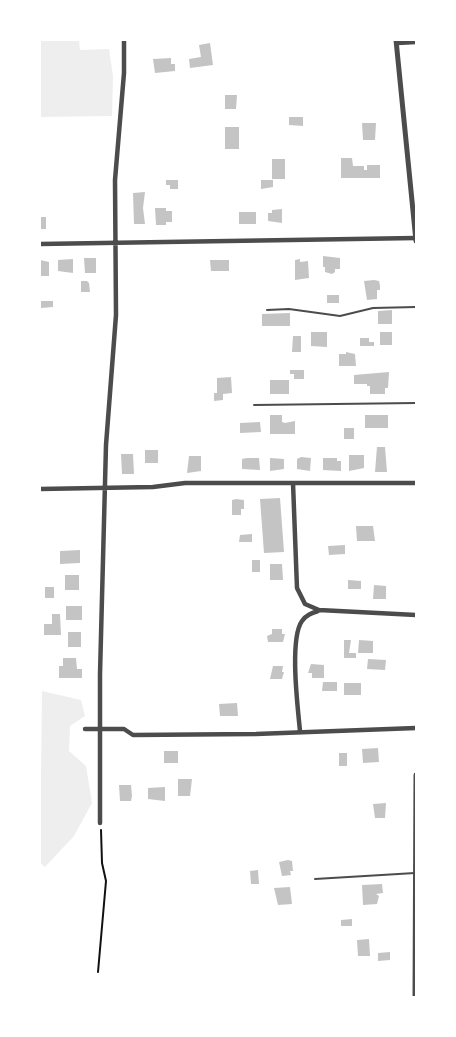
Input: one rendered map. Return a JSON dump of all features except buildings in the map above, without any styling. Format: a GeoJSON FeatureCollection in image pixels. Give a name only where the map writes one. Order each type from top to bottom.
{"type":"FeatureCollection","features":[{"type":"Feature","properties":{"kind":"street"},"geometry":{"type":"LineString","coordinates":[[100,823],[100,729],[107,489],[106,445],[116,305],[115,180],[124,73],[124,40]]}},
{"type":"Feature","properties":{"kind":"street"},"geometry":{"type":"LineString","coordinates":[[40,244],[416,239],[397,42],[416,42]]}},
{"type":"Feature","properties":{"kind":"street"},"geometry":{"type":"LineString","coordinates":[[293,482],[298,592],[305,604],[319,610],[416,615]]}},
{"type":"Feature","properties":{"kind":"street"},"geometry":{"type":"LineString","coordinates":[[40,489],[107,489],[173,484],[293,482],[416,483]]}},
{"type":"Feature","properties":{"kind":"street"},"geometry":{"type":"LineString","coordinates":[[300,732],[296,678],[298,631],[304,618],[319,610]]}},
{"type":"Feature","properties":{"kind":"street"},"geometry":{"type":"LineString","coordinates":[[85,729],[124,729],[133,736],[416,728]]}},
{"type":"Feature","properties":{"kind":"street"},"geometry":{"type":"LineString","coordinates":[[415,997],[416,775]]}},
{"type":"Feature","properties":{"kind":"lane"},"geometry":{"type":"LineString","coordinates":[[268,310],[289,309],[340,316],[373,308],[416,307]]}},
{"type":"Feature","properties":{"kind":"lane"},"geometry":{"type":"LineString","coordinates":[[254,405],[416,403]]}},
{"type":"Feature","properties":{"kind":"lane"},"geometry":{"type":"LineString","coordinates":[[315,879],[415,872]]}},
{"type":"Feature","properties":{"kind":"path"},"geometry":{"type":"LineString","coordinates":[[98,972],[106,882],[102,863],[100,823]]}},
{"type":"Feature","properties":{"kind":"shaded area"},"geometry":{"type":"Polygon","coordinates":[[[40,40],[79,40],[80,50],[109,49],[113,76],[112,116],[40,117],[40,40]]]}},
{"type":"Feature","properties":{"kind":"shaded area"},"geometry":{"type":"Polygon","coordinates":[[[42,691],[81,700],[85,716],[70,726],[69,751],[86,766],[92,803],[74,836],[45,867],[40,863],[42,691]]]}}]}
